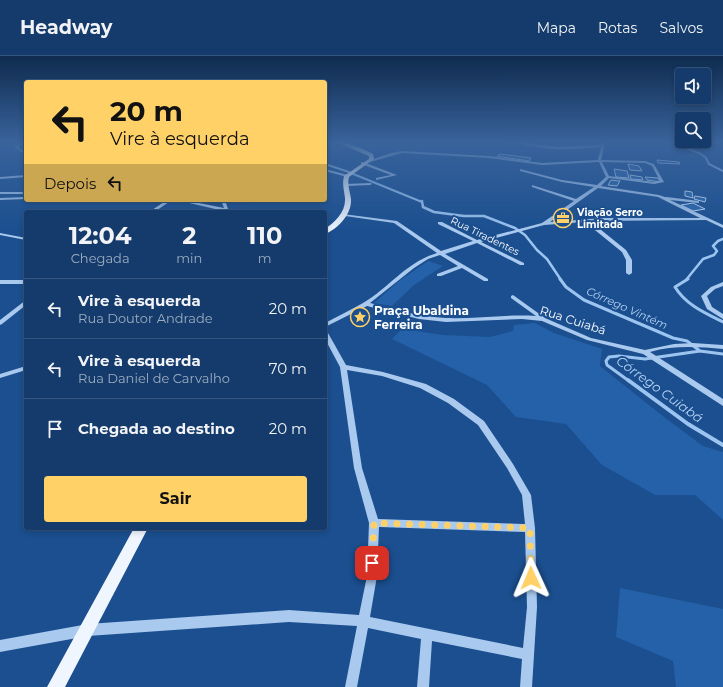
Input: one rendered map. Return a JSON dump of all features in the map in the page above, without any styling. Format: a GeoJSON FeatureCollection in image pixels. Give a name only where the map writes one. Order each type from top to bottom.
{"type":"FeatureCollection","features":[{"type":"Feature","properties":{"kind":"main road"},"geometry":{"type":"LineString","coordinates":[[327,230],[345,215],[348,203],[345,185],[350,173]]}},
{"type":"Feature","properties":{"kind":"main road"},"geometry":{"type":"LineString","coordinates":[[56,687],[88,630],[140,530]]}},
{"type":"Feature","properties":{"kind":"street"},"geometry":{"type":"LineString","coordinates":[[337,171],[350,173]]}},
{"type":"Feature","properties":{"kind":"street"},"geometry":{"type":"LineString","coordinates":[[377,179],[395,176],[383,171]]}},
{"type":"Feature","properties":{"kind":"street"},"geometry":{"type":"LineString","coordinates":[[526,171],[550,178],[597,187],[698,202]]}},
{"type":"Feature","properties":{"kind":"street"},"geometry":{"type":"LineString","coordinates":[[606,171],[608,176]]}},
{"type":"Feature","properties":{"kind":"street"},"geometry":{"type":"LineString","coordinates":[[608,176],[654,183],[662,182],[656,171]]}},
{"type":"Feature","properties":{"kind":"street"},"geometry":{"type":"LineString","coordinates":[[0,178],[24,176]]}},
{"type":"Feature","properties":{"kind":"street"},"geometry":{"type":"LineString","coordinates":[[544,224],[597,187],[608,176]]}},
{"type":"Feature","properties":{"kind":"street"},"geometry":{"type":"LineString","coordinates":[[345,185],[370,184]]}},
{"type":"Feature","properties":{"kind":"street"},"geometry":{"type":"LineString","coordinates":[[533,186],[577,201]]}},
{"type":"Feature","properties":{"kind":"street"},"geometry":{"type":"LineString","coordinates":[[0,193],[24,193]]}},
{"type":"Feature","properties":{"kind":"street"},"geometry":{"type":"LineString","coordinates":[[659,196],[723,227]]}},
{"type":"Feature","properties":{"kind":"street"},"geometry":{"type":"LineString","coordinates":[[0,199],[24,198]]}},
{"type":"Feature","properties":{"kind":"street"},"geometry":{"type":"LineString","coordinates":[[154,210],[167,202]]}},
{"type":"Feature","properties":{"kind":"street"},"geometry":{"type":"LineString","coordinates":[[187,202],[223,210]]}},
{"type":"Feature","properties":{"kind":"street"},"geometry":{"type":"LineString","coordinates":[[345,215],[395,222],[440,253],[486,280]]}},
{"type":"Feature","properties":{"kind":"street"},"geometry":{"type":"LineString","coordinates":[[327,324],[366,304],[412,267],[426,258],[475,242],[544,224],[586,220],[706,219]]}},
{"type":"Feature","properties":{"kind":"street"},"geometry":{"type":"LineString","coordinates":[[586,220],[624,251],[629,260],[629,273]]}},
{"type":"Feature","properties":{"kind":"street","name":"Rua Tiradentes"},"geometry":{"type":"LineString","coordinates":[[440,223],[475,242],[522,264]]}},
{"type":"Feature","properties":{"kind":"street"},"geometry":{"type":"LineString","coordinates":[[0,234],[24,239]]}},
{"type":"Feature","properties":{"kind":"street"},"geometry":{"type":"LineString","coordinates":[[439,275],[463,266]]}},
{"type":"Feature","properties":{"kind":"street"},"geometry":{"type":"LineString","coordinates":[[0,282],[24,282]]}},
{"type":"Feature","properties":{"kind":"street"},"geometry":{"type":"LineString","coordinates":[[723,284],[713,288],[704,296],[709,308],[723,317]]}},
{"type":"Feature","properties":{"kind":"street"},"geometry":{"type":"LineString","coordinates":[[513,297],[543,319]]}},
{"type":"Feature","properties":{"kind":"street"},"geometry":{"type":"LineString","coordinates":[[0,323],[24,304]]}},
{"type":"Feature","properties":{"kind":"street","name":"Rua Cuiabá"},"geometry":{"type":"LineString","coordinates":[[366,304],[419,317],[446,320],[517,317],[543,319],[589,339],[645,352],[723,403]]}},
{"type":"Feature","properties":{"kind":"street"},"geometry":{"type":"LineString","coordinates":[[327,337],[343,367],[358,468],[374,523],[372,576],[351,687]]}},
{"type":"Feature","properties":{"kind":"street"},"geometry":{"type":"LineString","coordinates":[[645,352],[656,347],[682,344],[723,347]]}},
{"type":"Feature","properties":{"kind":"street"},"geometry":{"type":"LineString","coordinates":[[343,367],[383,374],[423,386],[451,401],[481,423],[510,466],[526,495],[530,528],[532,607],[530,655],[526,687]]}},
{"type":"Feature","properties":{"kind":"street"},"geometry":{"type":"LineString","coordinates":[[0,376],[24,369]]}},
{"type":"Feature","properties":{"kind":"street"},"geometry":{"type":"LineString","coordinates":[[374,523],[530,528]]}},
{"type":"Feature","properties":{"kind":"street"},"geometry":{"type":"LineString","coordinates":[[0,646],[88,630],[289,616],[363,621],[530,655]]}},
{"type":"Feature","properties":{"kind":"street"},"geometry":{"type":"LineString","coordinates":[[423,687],[427,635]]}},
{"type":"Feature","properties":{"kind":"shaded area"},"geometry":{"type":"Polygon","coordinates":[[[428,261],[443,266],[414,285],[392,306],[374,303],[399,281],[428,261]]]}},
{"type":"Feature","properties":{"kind":"shaded area"},"geometry":{"type":"Polygon","coordinates":[[[535,323],[554,333],[602,349],[600,366],[703,446],[723,452],[723,520],[695,495],[655,495],[602,465],[566,424],[516,417],[487,385],[392,339],[402,329],[443,335],[490,337],[513,331],[514,325],[535,323]]]}},
{"type":"Feature","properties":{"kind":"shaded area"},"geometry":{"type":"Polygon","coordinates":[[[620,588],[723,609],[723,687],[676,687],[673,661],[616,637],[620,588]]]}},
{"type":"Feature","properties":{"kind":"building"},"geometry":{"type":"Polygon","coordinates":[[[615,171],[627,171],[629,178],[616,177],[615,171]]]}},
{"type":"Feature","properties":{"kind":"building"},"geometry":{"type":"Polygon","coordinates":[[[630,175],[642,177],[643,180],[631,179],[630,175]]]}},
{"type":"Feature","properties":{"kind":"building"},"geometry":{"type":"Polygon","coordinates":[[[645,177],[658,178],[660,182],[647,180],[645,177]]]}},
{"type":"Feature","properties":{"kind":"building"},"geometry":{"type":"Polygon","coordinates":[[[611,180],[620,181],[617,186],[608,185],[611,180]]]}},
{"type":"Feature","properties":{"kind":"building"},"geometry":{"type":"Polygon","coordinates":[[[685,191],[692,192],[693,198],[685,196],[685,191]]]}},
{"type":"Feature","properties":{"kind":"building"},"geometry":{"type":"Polygon","coordinates":[[[695,196],[706,198],[705,202],[694,199],[695,196]]]}},
{"type":"Feature","properties":{"kind":"building"},"geometry":{"type":"Polygon","coordinates":[[[693,203],[705,209],[693,211],[681,205],[693,203]]]}},
{"type":"Feature","properties":{"kind":"waterway","name":"Córrego Vintém"},"geometry":{"type":"LineString","coordinates":[[347,171],[422,202]]}},
{"type":"Feature","properties":{"kind":"waterway","name":"Córrego Vintém"},"geometry":{"type":"LineString","coordinates":[[422,201],[423,207],[434,212],[464,216],[484,216],[515,228],[525,235],[537,250],[547,259],[561,280]]}},
{"type":"Feature","properties":{"kind":"waterway","name":"Córrego Cuiabá"},"geometry":{"type":"LineString","coordinates":[[686,280],[703,259],[714,255],[717,251],[713,246],[718,241],[723,239]]}},
{"type":"Feature","properties":{"kind":"waterway","name":"Córrego Vintém"},"geometry":{"type":"LineString","coordinates":[[560,279],[566,287],[584,300],[673,338],[687,341],[700,351]]}},
{"type":"Feature","properties":{"kind":"waterway","name":"Córrego Cuiabá"},"geometry":{"type":"LineString","coordinates":[[688,279],[675,287],[679,293],[696,308],[723,322]]}},
{"type":"Feature","properties":{"kind":"waterway","name":"Córrego Cuiabá"},"geometry":{"type":"LineString","coordinates":[[629,381],[607,365],[606,361],[609,357],[619,356],[645,359],[700,351]]}},
{"type":"Feature","properties":{"kind":"waterway","name":"Córrego Cuiabá"},"geometry":{"type":"LineString","coordinates":[[700,351],[723,354]]}},
{"type":"Feature","properties":{"kind":"waterway","name":"Córrego Cuiabá"},"geometry":{"type":"LineString","coordinates":[[628,380],[688,424],[723,445]]}},
{"type":"Feature","properties":{"kind":"place","name":"Viação Serro Limitada"},"geometry":{"type":"Point","coordinates":[563,218]}},
{"type":"Feature","properties":{"kind":"place","name":"Praça Ubaldina Ferreira"},"geometry":{"type":"Point","coordinates":[360,317]}},
{"type":"Feature","properties":{"kind":"route"},"geometry":{"type":"LineString","coordinates":[[372,563],[374,523],[530,528],[531,578]]}}]}
